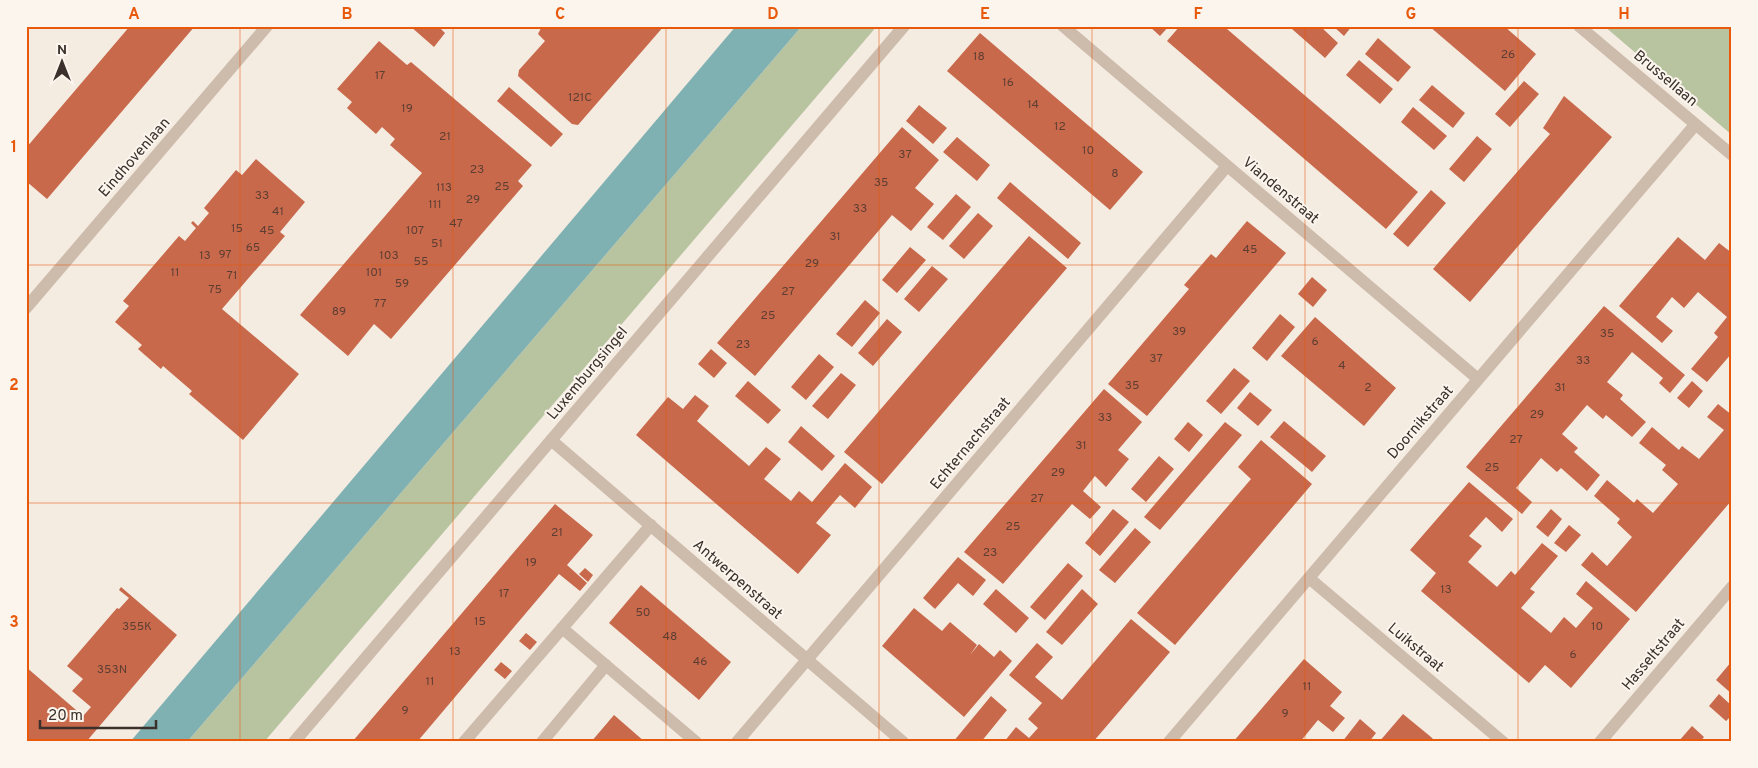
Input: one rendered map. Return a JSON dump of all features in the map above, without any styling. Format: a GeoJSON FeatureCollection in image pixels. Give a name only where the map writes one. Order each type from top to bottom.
{"type":"FeatureCollection","features":[{"type":"Feature","properties":{"kind":"street","name":"Eindhovenlaan"},"geometry":{"type":"LineString","coordinates":[[26,308],[267,26]]}},
{"type":"Feature","properties":{"kind":"street","name":"Luxemburgsingel"},"geometry":{"type":"LineString","coordinates":[[294,742],[904,26]]}},
{"type":"Feature","properties":{"kind":"street","name":"Viandenstraat"},"geometry":{"type":"LineString","coordinates":[[1063,26],[1478,379]]}},
{"type":"Feature","properties":{"kind":"street","name":"Brussellaan"},"geometry":{"type":"LineString","coordinates":[[1580,26],[1732,155]]}},
{"type":"Feature","properties":{"kind":"street","name":"Doornikstraat"},"geometry":{"type":"LineString","coordinates":[[1169,742],[1695,124]]}},
{"type":"Feature","properties":{"kind":"street","name":"Echternachstraat"},"geometry":{"type":"LineString","coordinates":[[737,742],[1228,166]]}},
{"type":"Feature","properties":{"kind":"street","name":"Antwerpenstraat"},"geometry":{"type":"LineString","coordinates":[[551,440],[903,742]]}},
{"type":"Feature","properties":{"kind":"street"},"geometry":{"type":"LineString","coordinates":[[464,742],[651,525]]}},
{"type":"Feature","properties":{"kind":"street","name":"Luikstraat"},"geometry":{"type":"LineString","coordinates":[[1309,578],[1503,742]]}},
{"type":"Feature","properties":{"kind":"street","name":"Hasseltstraat"},"geometry":{"type":"LineString","coordinates":[[1600,742],[1732,586]]}},
{"type":"Feature","properties":{"kind":"street"},"geometry":{"type":"LineString","coordinates":[[562,628],[696,742]]}},
{"type":"Feature","properties":{"kind":"street"},"geometry":{"type":"LineString","coordinates":[[542,742],[606,665]]}},
{"type":"Feature","properties":{"kind":"green space"},"geometry":{"type":"Polygon","coordinates":[[[802,26],[877,26],[264,742],[187,742],[802,26]]]}},
{"type":"Feature","properties":{"kind":"green space"},"geometry":{"type":"Polygon","coordinates":[[[1604,26],[1732,26],[1732,135],[1604,26]]]}},
{"type":"Feature","properties":{"kind":"water"},"geometry":{"type":"Polygon","coordinates":[[[736,26],[802,26],[187,742],[130,742],[736,26]]]}},
{"type":"Feature","properties":{"kind":"building"},"geometry":{"type":"Polygon","coordinates":[[[130,26],[195,26],[47,199],[26,181],[26,148],[130,26]]]}},
{"type":"Feature","properties":{"kind":"building"},"geometry":{"type":"Polygon","coordinates":[[[410,26],[438,26],[445,33],[434,47],[410,26]]]}},
{"type":"Feature","properties":{"kind":"building"},"geometry":{"type":"Polygon","coordinates":[[[542,26],[664,26],[578,125],[572,124],[518,76],[519,70],[545,41],[538,34],[542,26]]]}},
{"type":"Feature","properties":{"kind":"building"},"geometry":{"type":"Polygon","coordinates":[[[1149,26],[1169,26],[1160,36],[1149,26]]]}},
{"type":"Feature","properties":{"kind":"building"},"geometry":{"type":"Polygon","coordinates":[[[1180,26],[1230,26],[1227,29],[1418,192],[1386,229],[1167,41],[1180,26]]]}},
{"type":"Feature","properties":{"kind":"building"},"geometry":{"type":"Polygon","coordinates":[[[1294,26],[1320,26],[1338,43],[1325,58],[1292,29],[1294,26]]]}},
{"type":"Feature","properties":{"kind":"building"},"geometry":{"type":"Polygon","coordinates":[[[1333,26],[1352,26],[1344,36],[1333,26]]]}},
{"type":"Feature","properties":{"kind":"building"},"geometry":{"type":"Polygon","coordinates":[[[1429,26],[1504,26],[1536,54],[1505,91],[1429,26]]]}},
{"type":"Feature","properties":{"kind":"building"},"geometry":{"type":"Polygon","coordinates":[[[980,33],[1143,172],[1110,210],[947,71],[980,33]]]}},
{"type":"Feature","properties":{"kind":"building"},"geometry":{"type":"Polygon","coordinates":[[[1378,38],[1411,67],[1398,82],[1365,54],[1378,38]]]}},
{"type":"Feature","properties":{"kind":"building"},"geometry":{"type":"Polygon","coordinates":[[[379,41],[407,65],[411,62],[532,165],[518,181],[523,186],[391,339],[374,324],[348,356],[300,315],[422,173],[390,145],[395,139],[382,127],[376,134],[347,108],[352,102],[337,89],[379,41]]]}},
{"type":"Feature","properties":{"kind":"building"},"geometry":{"type":"Polygon","coordinates":[[[1359,60],[1393,89],[1380,104],[1346,75],[1359,60]]]}},
{"type":"Feature","properties":{"kind":"building"},"geometry":{"type":"Polygon","coordinates":[[[1524,81],[1539,94],[1510,127],[1495,114],[1524,81]]]}},
{"type":"Feature","properties":{"kind":"building"},"geometry":{"type":"Polygon","coordinates":[[[1432,85],[1465,113],[1453,128],[1419,100],[1432,85]]]}},
{"type":"Feature","properties":{"kind":"building"},"geometry":{"type":"Polygon","coordinates":[[[509,87],[563,134],[551,147],[497,101],[509,87]]]}},
{"type":"Feature","properties":{"kind":"building"},"geometry":{"type":"Polygon","coordinates":[[[1564,96],[1612,137],[1470,302],[1433,269],[1550,134],[1543,128],[1564,96]]]}},
{"type":"Feature","properties":{"kind":"building"},"geometry":{"type":"Polygon","coordinates":[[[919,105],[947,128],[933,144],[906,121],[919,105]]]}},
{"type":"Feature","properties":{"kind":"building"},"geometry":{"type":"Polygon","coordinates":[[[1413,107],[1447,136],[1434,150],[1401,122],[1413,107]]]}},
{"type":"Feature","properties":{"kind":"building"},"geometry":{"type":"Polygon","coordinates":[[[902,127],[939,160],[915,188],[934,204],[911,231],[892,215],[755,376],[717,343],[902,127]]]}},
{"type":"Feature","properties":{"kind":"building"},"geometry":{"type":"Polygon","coordinates":[[[1477,136],[1492,149],[1464,182],[1449,169],[1477,136]]]}},
{"type":"Feature","properties":{"kind":"building"},"geometry":{"type":"Polygon","coordinates":[[[957,137],[990,165],[977,181],[943,152],[957,137]]]}},
{"type":"Feature","properties":{"kind":"building"},"geometry":{"type":"Polygon","coordinates":[[[256,159],[305,202],[280,232],[285,236],[222,309],[299,374],[243,440],[189,394],[192,391],[163,366],[161,369],[138,349],[142,345],[115,322],[129,306],[123,301],[179,236],[185,241],[196,228],[191,223],[193,221],[198,226],[209,213],[204,208],[236,170],[242,175],[256,159]]]}},
{"type":"Feature","properties":{"kind":"building"},"geometry":{"type":"Polygon","coordinates":[[[1010,182],[1081,243],[1068,259],[997,198],[1010,182]]]}},
{"type":"Feature","properties":{"kind":"building"},"geometry":{"type":"Polygon","coordinates":[[[1431,190],[1446,203],[1408,247],[1393,234],[1431,190]]]}},
{"type":"Feature","properties":{"kind":"building"},"geometry":{"type":"Polygon","coordinates":[[[956,194],[971,207],[943,240],[927,227],[956,194]]]}},
{"type":"Feature","properties":{"kind":"building"},"geometry":{"type":"Polygon","coordinates":[[[978,213],[993,226],[964,259],[949,246],[978,213]]]}},
{"type":"Feature","properties":{"kind":"building"},"geometry":{"type":"Polygon","coordinates":[[[1247,221],[1286,253],[1147,416],[1108,384],[1189,289],[1184,285],[1211,254],[1216,258],[1247,221]]]}},
{"type":"Feature","properties":{"kind":"building"},"geometry":{"type":"Polygon","coordinates":[[[1029,236],[1067,268],[882,484],[844,452],[1029,236]]]}},
{"type":"Feature","properties":{"kind":"building"},"geometry":{"type":"Polygon","coordinates":[[[1678,237],[1705,260],[1719,243],[1732,253],[1732,353],[1707,382],[1691,369],[1718,337],[1714,333],[1727,317],[1698,292],[1684,308],[1672,297],[1656,317],[1673,331],[1662,343],[1619,306],[1678,237]]]}},
{"type":"Feature","properties":{"kind":"building"},"geometry":{"type":"Polygon","coordinates":[[[910,247],[926,260],[897,293],[882,280],[910,247]]]}},
{"type":"Feature","properties":{"kind":"building"},"geometry":{"type":"Polygon","coordinates":[[[932,266],[948,279],[919,312],[904,299],[932,266]]]}},
{"type":"Feature","properties":{"kind":"building"},"geometry":{"type":"Polygon","coordinates":[[[1312,277],[1327,290],[1313,307],[1298,294],[1312,277]]]}},
{"type":"Feature","properties":{"kind":"building"},"geometry":{"type":"Polygon","coordinates":[[[865,300],[880,313],[852,347],[836,334],[865,300]]]}},
{"type":"Feature","properties":{"kind":"building"},"geometry":{"type":"Polygon","coordinates":[[[1604,306],[1685,375],[1670,393],[1659,383],[1663,378],[1632,352],[1607,382],[1623,395],[1620,399],[1646,422],[1632,437],[1606,415],[1603,419],[1587,405],[1562,434],[1578,448],[1574,452],[1600,475],[1587,491],[1561,468],[1557,472],[1541,458],[1516,488],[1532,502],[1522,514],[1466,467],[1604,306]]]}},
{"type":"Feature","properties":{"kind":"building"},"geometry":{"type":"Polygon","coordinates":[[[1280,314],[1295,327],[1267,361],[1252,348],[1280,314]]]}},
{"type":"Feature","properties":{"kind":"building"},"geometry":{"type":"Polygon","coordinates":[[[1315,317],[1396,388],[1364,426],[1281,356],[1315,317]]]}},
{"type":"Feature","properties":{"kind":"building"},"geometry":{"type":"Polygon","coordinates":[[[887,319],[902,332],[873,366],[858,353],[887,319]]]}},
{"type":"Feature","properties":{"kind":"building"},"geometry":{"type":"Polygon","coordinates":[[[711,349],[727,363],[714,378],[698,364],[711,349]]]}},
{"type":"Feature","properties":{"kind":"building"},"geometry":{"type":"Polygon","coordinates":[[[819,354],[834,367],[806,400],[791,387],[819,354]]]}},
{"type":"Feature","properties":{"kind":"building"},"geometry":{"type":"Polygon","coordinates":[[[1234,368],[1250,381],[1221,414],[1206,401],[1234,368]]]}},
{"type":"Feature","properties":{"kind":"building"},"geometry":{"type":"Polygon","coordinates":[[[841,373],[856,385],[828,419],[812,406],[841,373]]]}},
{"type":"Feature","properties":{"kind":"building"},"geometry":{"type":"Polygon","coordinates":[[[748,381],[781,410],[768,424],[735,396],[748,381]]]}},
{"type":"Feature","properties":{"kind":"building"},"geometry":{"type":"Polygon","coordinates":[[[1692,381],[1703,391],[1689,408],[1677,398],[1692,381]]]}},
{"type":"Feature","properties":{"kind":"building"},"geometry":{"type":"Polygon","coordinates":[[[1104,389],[1142,422],[1118,450],[1129,459],[1106,487],[1095,476],[1083,491],[1101,507],[1090,519],[1072,504],[1003,584],[964,552],[1104,389]]]}},
{"type":"Feature","properties":{"kind":"building"},"geometry":{"type":"Polygon","coordinates":[[[1250,392],[1272,410],[1258,426],[1237,408],[1250,392]]]}},
{"type":"Feature","properties":{"kind":"building"},"geometry":{"type":"Polygon","coordinates":[[[695,395],[709,406],[697,421],[749,466],[766,447],[781,459],[764,479],[791,501],[799,491],[812,502],[845,463],[872,487],[855,508],[840,495],[816,523],[831,535],[798,574],[636,435],[668,397],[683,409],[695,395]]]}},
{"type":"Feature","properties":{"kind":"building"},"geometry":{"type":"Polygon","coordinates":[[[1718,404],[1732,415],[1732,500],[1636,612],[1581,565],[1592,552],[1607,566],[1632,537],[1617,523],[1620,519],[1594,496],[1607,480],[1634,503],[1637,499],[1653,513],[1678,484],[1662,470],[1666,465],[1639,443],[1652,427],[1679,450],[1682,446],[1699,459],[1724,430],[1707,417],[1718,404]]]}},
{"type":"Feature","properties":{"kind":"building"},"geometry":{"type":"Polygon","coordinates":[[[1284,421],[1326,456],[1312,472],[1270,437],[1284,421]]]}},
{"type":"Feature","properties":{"kind":"building"},"geometry":{"type":"Polygon","coordinates":[[[1188,422],[1203,435],[1189,452],[1174,439],[1188,422]]]}},
{"type":"Feature","properties":{"kind":"building"},"geometry":{"type":"Polygon","coordinates":[[[1225,422],[1242,435],[1160,530],[1144,517],[1225,422]]]}},
{"type":"Feature","properties":{"kind":"building"},"geometry":{"type":"Polygon","coordinates":[[[801,426],[835,456],[822,471],[788,442],[801,426]]]}},
{"type":"Feature","properties":{"kind":"building"},"geometry":{"type":"Polygon","coordinates":[[[1261,440],[1312,484],[1175,645],[1137,613],[1251,479],[1238,467],[1261,440]]]}},
{"type":"Feature","properties":{"kind":"building"},"geometry":{"type":"Polygon","coordinates":[[[1159,456],[1174,469],[1146,502],[1131,489],[1159,456]]]}},
{"type":"Feature","properties":{"kind":"building"},"geometry":{"type":"Polygon","coordinates":[[[1469,482],[1513,519],[1502,532],[1486,517],[1469,536],[1482,546],[1468,562],[1497,587],[1511,571],[1515,575],[1542,543],[1558,556],[1530,589],[1535,592],[1521,608],[1551,633],[1564,617],[1576,628],[1593,608],[1576,594],[1586,581],[1630,619],[1571,688],[1545,665],[1529,683],[1421,591],[1436,573],[1410,550],[1469,482]]]}},
{"type":"Feature","properties":{"kind":"building"},"geometry":{"type":"Polygon","coordinates":[[[555,504],[593,535],[567,565],[587,583],[580,591],[559,574],[417,742],[352,742],[555,504]]]}},
{"type":"Feature","properties":{"kind":"building"},"geometry":{"type":"Polygon","coordinates":[[[1113,509],[1129,522],[1100,556],[1085,543],[1113,509]]]}},
{"type":"Feature","properties":{"kind":"building"},"geometry":{"type":"Polygon","coordinates":[[[1551,509],[1562,519],[1548,537],[1536,527],[1551,509]]]}},
{"type":"Feature","properties":{"kind":"building"},"geometry":{"type":"Polygon","coordinates":[[[1569,525],[1581,535],[1566,552],[1554,543],[1569,525]]]}},
{"type":"Feature","properties":{"kind":"building"},"geometry":{"type":"Polygon","coordinates":[[[1135,528],[1151,542],[1115,583],[1099,570],[1135,528]]]}},
{"type":"Feature","properties":{"kind":"building"},"geometry":{"type":"Polygon","coordinates":[[[958,557],[986,580],[973,596],[958,583],[935,609],[923,598],[958,557]]]}},
{"type":"Feature","properties":{"kind":"building"},"geometry":{"type":"Polygon","coordinates":[[[1068,563],[1083,576],[1045,620],[1030,607],[1068,563]]]}},
{"type":"Feature","properties":{"kind":"building"},"geometry":{"type":"Polygon","coordinates":[[[585,568],[593,575],[588,582],[579,574],[585,568]]]}},
{"type":"Feature","properties":{"kind":"building"},"geometry":{"type":"Polygon","coordinates":[[[641,585],[731,662],[699,700],[609,623],[641,585]]]}},
{"type":"Feature","properties":{"kind":"building"},"geometry":{"type":"Polygon","coordinates":[[[121,587],[177,635],[86,742],[26,742],[26,667],[83,716],[91,707],[72,691],[83,679],[67,666],[117,608],[119,609],[129,598],[119,590],[121,587]]]}},
{"type":"Feature","properties":{"kind":"building"},"geometry":{"type":"Polygon","coordinates":[[[996,589],[1029,618],[1016,633],[983,604],[996,589]]]}},
{"type":"Feature","properties":{"kind":"building"},"geometry":{"type":"Polygon","coordinates":[[[1082,589],[1098,604],[1062,645],[1046,632],[1082,589]]]}},
{"type":"Feature","properties":{"kind":"building"},"geometry":{"type":"Polygon","coordinates":[[[914,608],[942,631],[950,622],[977,645],[970,655],[979,644],[994,657],[1000,650],[1012,661],[964,717],[882,646],[914,608]]]}},
{"type":"Feature","properties":{"kind":"building"},"geometry":{"type":"Polygon","coordinates":[[[1131,619],[1170,652],[1093,742],[1004,742],[1016,727],[1029,738],[1038,728],[1028,719],[1042,703],[1009,675],[1037,643],[1053,657],[1035,677],[1062,700],[1131,619]]]}},
{"type":"Feature","properties":{"kind":"building"},"geometry":{"type":"Polygon","coordinates":[[[526,633],[537,642],[530,650],[519,641],[526,633]]]}},
{"type":"Feature","properties":{"kind":"building"},"geometry":{"type":"Polygon","coordinates":[[[1304,659],[1342,692],[1330,706],[1345,718],[1333,732],[1318,720],[1300,742],[1233,742],[1304,659]]]}},
{"type":"Feature","properties":{"kind":"building"},"geometry":{"type":"Polygon","coordinates":[[[1732,661],[1732,694],[1716,680],[1732,661]]]}},
{"type":"Feature","properties":{"kind":"building"},"geometry":{"type":"Polygon","coordinates":[[[501,662],[512,671],[505,679],[494,670],[501,662]]]}},
{"type":"Feature","properties":{"kind":"building"},"geometry":{"type":"Polygon","coordinates":[[[1719,694],[1732,706],[1732,715],[1726,721],[1709,706],[1719,694]]]}},
{"type":"Feature","properties":{"kind":"building"},"geometry":{"type":"Polygon","coordinates":[[[991,696],[1007,710],[981,742],[953,742],[991,696]]]}},
{"type":"Feature","properties":{"kind":"building"},"geometry":{"type":"Polygon","coordinates":[[[1403,714],[1431,737],[1436,742],[1379,742],[1403,714]]]}},
{"type":"Feature","properties":{"kind":"building"},"geometry":{"type":"Polygon","coordinates":[[[614,715],[645,742],[591,742],[614,715]]]}},
{"type":"Feature","properties":{"kind":"building"},"geometry":{"type":"Polygon","coordinates":[[[1360,719],[1376,733],[1369,742],[1342,742],[1360,719]]]}},
{"type":"Feature","properties":{"kind":"building"},"geometry":{"type":"Polygon","coordinates":[[[1692,726],[1704,737],[1700,742],[1678,742],[1692,726]]]}}]}
